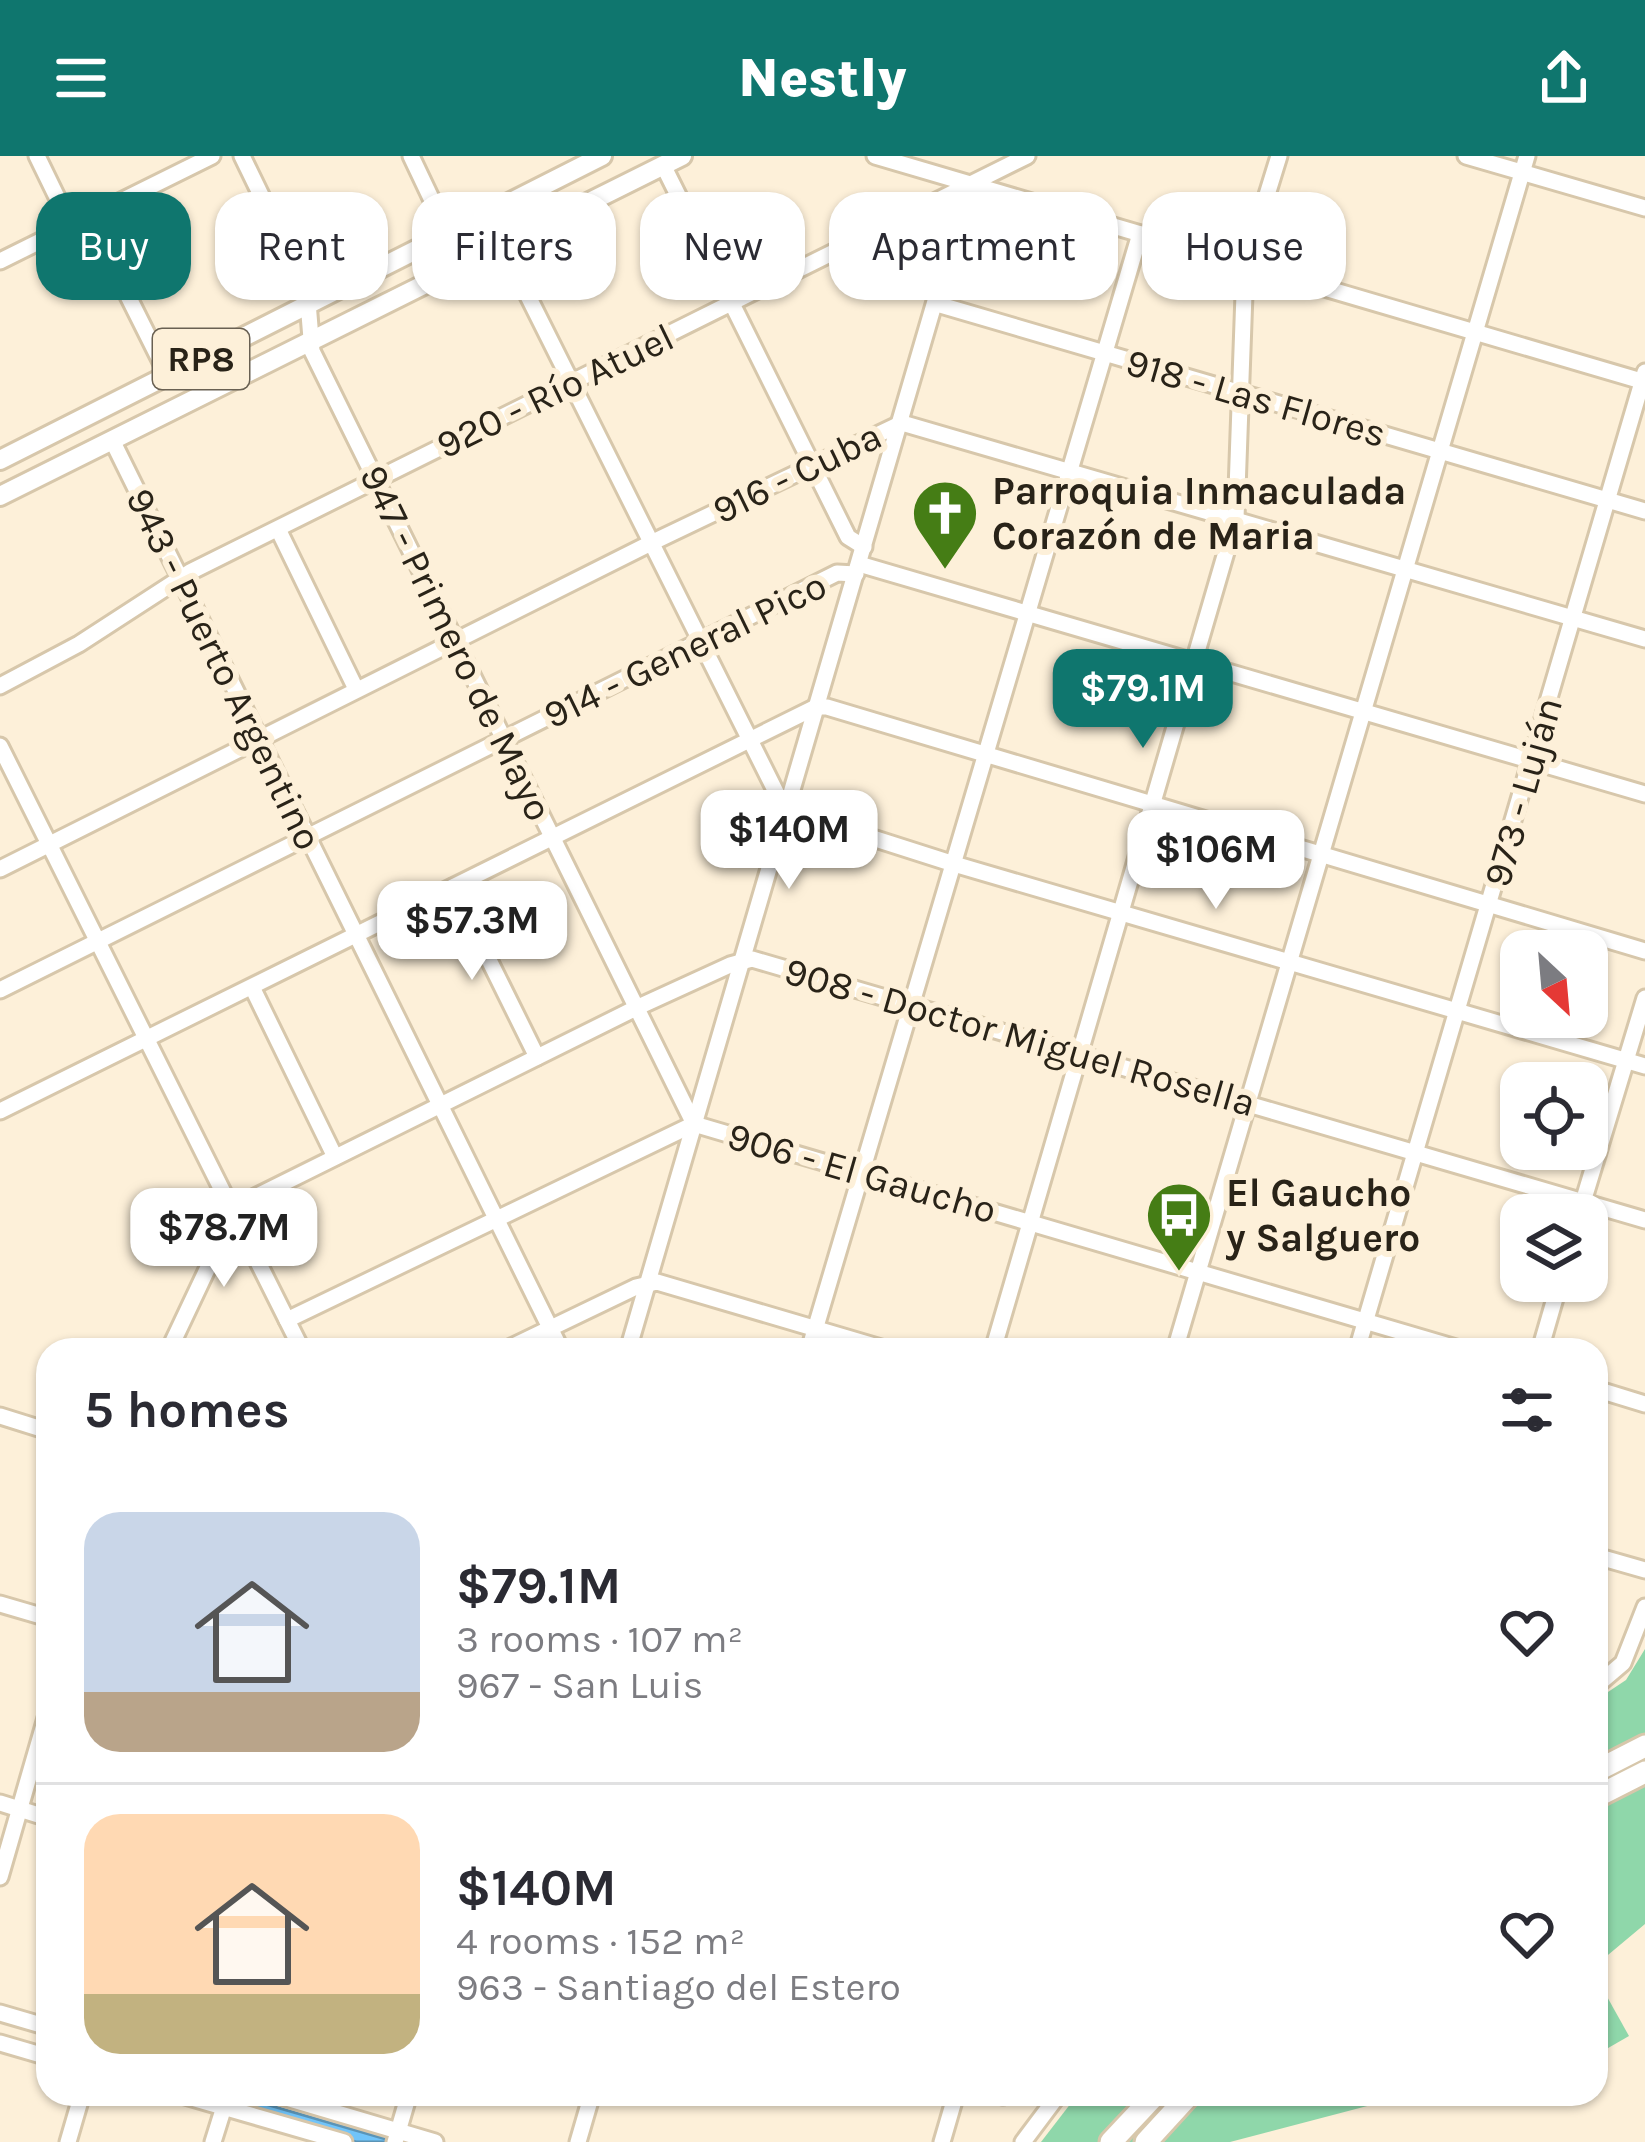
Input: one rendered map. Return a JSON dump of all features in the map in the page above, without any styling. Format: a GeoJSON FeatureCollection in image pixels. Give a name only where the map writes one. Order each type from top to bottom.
{"type":"FeatureCollection","features":[{"type":"Feature","properties":{"kind":"highway"},"geometry":{"type":"LineString","coordinates":[[1608,1765],[1645,1746]]}},
{"type":"Feature","properties":{"kind":"highway"},"geometry":{"type":"LineString","coordinates":[[1608,1791],[1645,1772]]}},
{"type":"Feature","properties":{"kind":"highway"},"geometry":{"type":"LineString","coordinates":[[1112,2142],[1145,2106]]}},
{"type":"Feature","properties":{"kind":"highway"},"geometry":{"type":"LineString","coordinates":[[1146,2142],[1179,2106]]}},
{"type":"Feature","properties":{"kind":"main road","name":"RP8"},"geometry":{"type":"LineString","coordinates":[[531,192],[602,156]]}},
{"type":"Feature","properties":{"kind":"main road","name":"RP8"},"geometry":{"type":"LineString","coordinates":[[609,192],[673,161]]}},
{"type":"Feature","properties":{"kind":"main road","name":"RP8"},"geometry":{"type":"LineString","coordinates":[[0,460],[412,252]]}},
{"type":"Feature","properties":{"kind":"main road","name":"RP8"},"geometry":{"type":"LineString","coordinates":[[0,496],[412,288]]}},
{"type":"Feature","properties":{"kind":"street"},"geometry":{"type":"LineString","coordinates":[[37,156],[54,192]]}},
{"type":"Feature","properties":{"kind":"street","name":"947 - Primero de Mayo"},"geometry":{"type":"LineString","coordinates":[[242,156],[310,303],[309,339],[375,481],[694,1124]]}},
{"type":"Feature","properties":{"kind":"street"},"geometry":{"type":"LineString","coordinates":[[411,156],[428,192]]}},
{"type":"Feature","properties":{"kind":"street"},"geometry":{"type":"LineString","coordinates":[[812,1338],[1140,234],[874,156]]}},
{"type":"Feature","properties":{"kind":"street","name":"920 - Río Atuel"},"geometry":{"type":"LineString","coordinates":[[0,686],[70,650],[178,578],[1028,156]]}},
{"type":"Feature","properties":{"kind":"street"},"geometry":{"type":"LineString","coordinates":[[1268,192],[1279,156]]}},
{"type":"Feature","properties":{"kind":"street"},"geometry":{"type":"LineString","coordinates":[[1466,156],[1525,164],[1645,208]]}},
{"type":"Feature","properties":{"kind":"street"},"geometry":{"type":"LineString","coordinates":[[139,192],[207,157]]}},
{"type":"Feature","properties":{"kind":"street"},"geometry":{"type":"LineString","coordinates":[[673,161],[732,303],[859,562]]}},
{"type":"Feature","properties":{"kind":"street"},"geometry":{"type":"LineString","coordinates":[[1179,1338],[1525,164]]}},
{"type":"Feature","properties":{"kind":"street"},"geometry":{"type":"LineString","coordinates":[[632,1338],[969,185]]}},
{"type":"Feature","properties":{"kind":"street"},"geometry":{"type":"LineString","coordinates":[[0,261],[36,243]]}},
{"type":"Feature","properties":{"kind":"street"},"geometry":{"type":"LineString","coordinates":[[1346,296],[1644,378]]}},
{"type":"Feature","properties":{"kind":"street"},"geometry":{"type":"LineString","coordinates":[[130,300],[168,376]]}},
{"type":"Feature","properties":{"kind":"street"},"geometry":{"type":"LineString","coordinates":[[531,300],[785,810],[1645,1066]]}},
{"type":"Feature","properties":{"kind":"street"},"geometry":{"type":"LineString","coordinates":[[997,1338],[1236,518],[1244,300]]}},
{"type":"Feature","properties":{"kind":"street","name":"918 - Las Flores"},"geometry":{"type":"LineString","coordinates":[[937,304],[1645,511]]}},
{"type":"Feature","properties":{"kind":"street","name":"973 - Luján"},"geometry":{"type":"LineString","coordinates":[[1361,1338],[1644,378]]}},
{"type":"Feature","properties":{"kind":"street","name":"916 - Cuba"},"geometry":{"type":"LineString","coordinates":[[0,868],[902,423],[1645,639]]}},
{"type":"Feature","properties":{"kind":"street","name":"943 - Puerto Argentino"},"geometry":{"type":"LineString","coordinates":[[112,440],[555,1338]]}},
{"type":"Feature","properties":{"kind":"street"},"geometry":{"type":"LineString","coordinates":[[278,529],[356,689]]}},
{"type":"Feature","properties":{"kind":"street","name":"914 - General Pico"},"geometry":{"type":"LineString","coordinates":[[0,990],[859,562],[1645,794]]}},
{"type":"Feature","properties":{"kind":"street"},"geometry":{"type":"LineString","coordinates":[[0,1111],[816,707],[1645,951]]}},
{"type":"Feature","properties":{"kind":"street"},"geometry":{"type":"LineString","coordinates":[[0,746],[296,1338]]}},
{"type":"Feature","properties":{"kind":"street"},"geometry":{"type":"LineString","coordinates":[[453,886],[537,1057]]}},
{"type":"Feature","properties":{"kind":"street","name":"908 - Doctor Miguel Rosella"},"geometry":{"type":"LineString","coordinates":[[232,1210],[636,1008],[752,959],[1080,1053],[1538,1194]]}},
{"type":"Feature","properties":{"kind":"street"},"geometry":{"type":"LineString","coordinates":[[251,987],[335,1156]]}},
{"type":"Feature","properties":{"kind":"street"},"geometry":{"type":"LineString","coordinates":[[1585,1194],[1645,998]]}},
{"type":"Feature","properties":{"kind":"street","name":"906 - El Gaucho"},"geometry":{"type":"LineString","coordinates":[[287,1320],[694,1124],[1423,1338]]}},
{"type":"Feature","properties":{"kind":"street"},"geometry":{"type":"LineString","coordinates":[[174,1338],[232,1210]]}},
{"type":"Feature","properties":{"kind":"street","name":"908 - Doctor Miguel Rosella"},"geometry":{"type":"LineString","coordinates":[[1608,1213],[1645,1220]]}},
{"type":"Feature","properties":{"kind":"street"},"geometry":{"type":"LineString","coordinates":[[530,1338],[648,1282],[846,1338]]}},
{"type":"Feature","properties":{"kind":"street"},"geometry":{"type":"LineString","coordinates":[[1543,1338],[1554,1302]]}},
{"type":"Feature","properties":{"kind":"street"},"geometry":{"type":"LineString","coordinates":[[1608,1393],[1645,1404]]}},
{"type":"Feature","properties":{"kind":"street"},"geometry":{"type":"LineString","coordinates":[[0,1416],[36,1427]]}},
{"type":"Feature","properties":{"kind":"street"},"geometry":{"type":"LineString","coordinates":[[1608,1559],[1645,1570]]}},
{"type":"Feature","properties":{"kind":"street"},"geometry":{"type":"LineString","coordinates":[[0,1604],[36,1614]]}},
{"type":"Feature","properties":{"kind":"street"},"geometry":{"type":"LineString","coordinates":[[1608,1676],[1623,1663],[1645,1606]]}},
{"type":"Feature","properties":{"kind":"street"},"geometry":{"type":"LineString","coordinates":[[0,1877],[36,1753]]}},
{"type":"Feature","properties":{"kind":"street"},"geometry":{"type":"LineString","coordinates":[[0,1803],[36,1814]]}},
{"type":"Feature","properties":{"kind":"street"},"geometry":{"type":"LineString","coordinates":[[0,2013],[36,2024]]}},
{"type":"Feature","properties":{"kind":"street"},"geometry":{"type":"LineString","coordinates":[[0,2044],[36,2054]]}},
{"type":"Feature","properties":{"kind":"street"},"geometry":{"type":"LineString","coordinates":[[68,2142],[78,2106]]}},
{"type":"Feature","properties":{"kind":"street"},"geometry":{"type":"LineString","coordinates":[[213,2142],[224,2106]]}},
{"type":"Feature","properties":{"kind":"street"},"geometry":{"type":"LineString","coordinates":[[240,2106],[344,2142]]}},
{"type":"Feature","properties":{"kind":"street"},"geometry":{"type":"LineString","coordinates":[[308,2106],[397,2136],[435,2142]]}},
{"type":"Feature","properties":{"kind":"street"},"geometry":{"type":"LineString","coordinates":[[397,2136],[406,2106]]}},
{"type":"Feature","properties":{"kind":"street"},"geometry":{"type":"LineString","coordinates":[[578,2142],[588,2106]]}},
{"type":"Feature","properties":{"kind":"street"},"geometry":{"type":"LineString","coordinates":[[942,2142],[952,2106]]}},
{"type":"Feature","properties":{"kind":"street"},"geometry":{"type":"LineString","coordinates":[[1023,2142],[1050,2106]]}},
{"type":"Feature","properties":{"kind":"green space"},"geometry":{"type":"Polygon","coordinates":[[[1645,1649],[1645,1924],[1608,1955],[1608,1692],[1626,1680],[1645,1649]]]}},
{"type":"Feature","properties":{"kind":"green space"},"geometry":{"type":"Polygon","coordinates":[[[1608,1998],[1629,2036],[1608,2048],[1608,1998]]]}},
{"type":"Feature","properties":{"kind":"green space"},"geometry":{"type":"Polygon","coordinates":[[[1069,2106],[1367,2106],[1230,2142],[1041,2142],[1069,2106]]]}},
{"type":"Feature","properties":{"kind":"water"},"geometry":{"type":"Polygon","coordinates":[[[235,2106],[272,2106],[396,2142],[356,2142],[235,2106]]]}},
{"type":"Feature","properties":{"kind":"place","name":"Parroquia Inmaculada Corazón de Maria"},"geometry":{"type":"Point","coordinates":[945,572]}},
{"type":"Feature","properties":{"kind":"place","name":"El Gaucho y Salguero"},"geometry":{"type":"Point","coordinates":[1179,1274]}}]}
